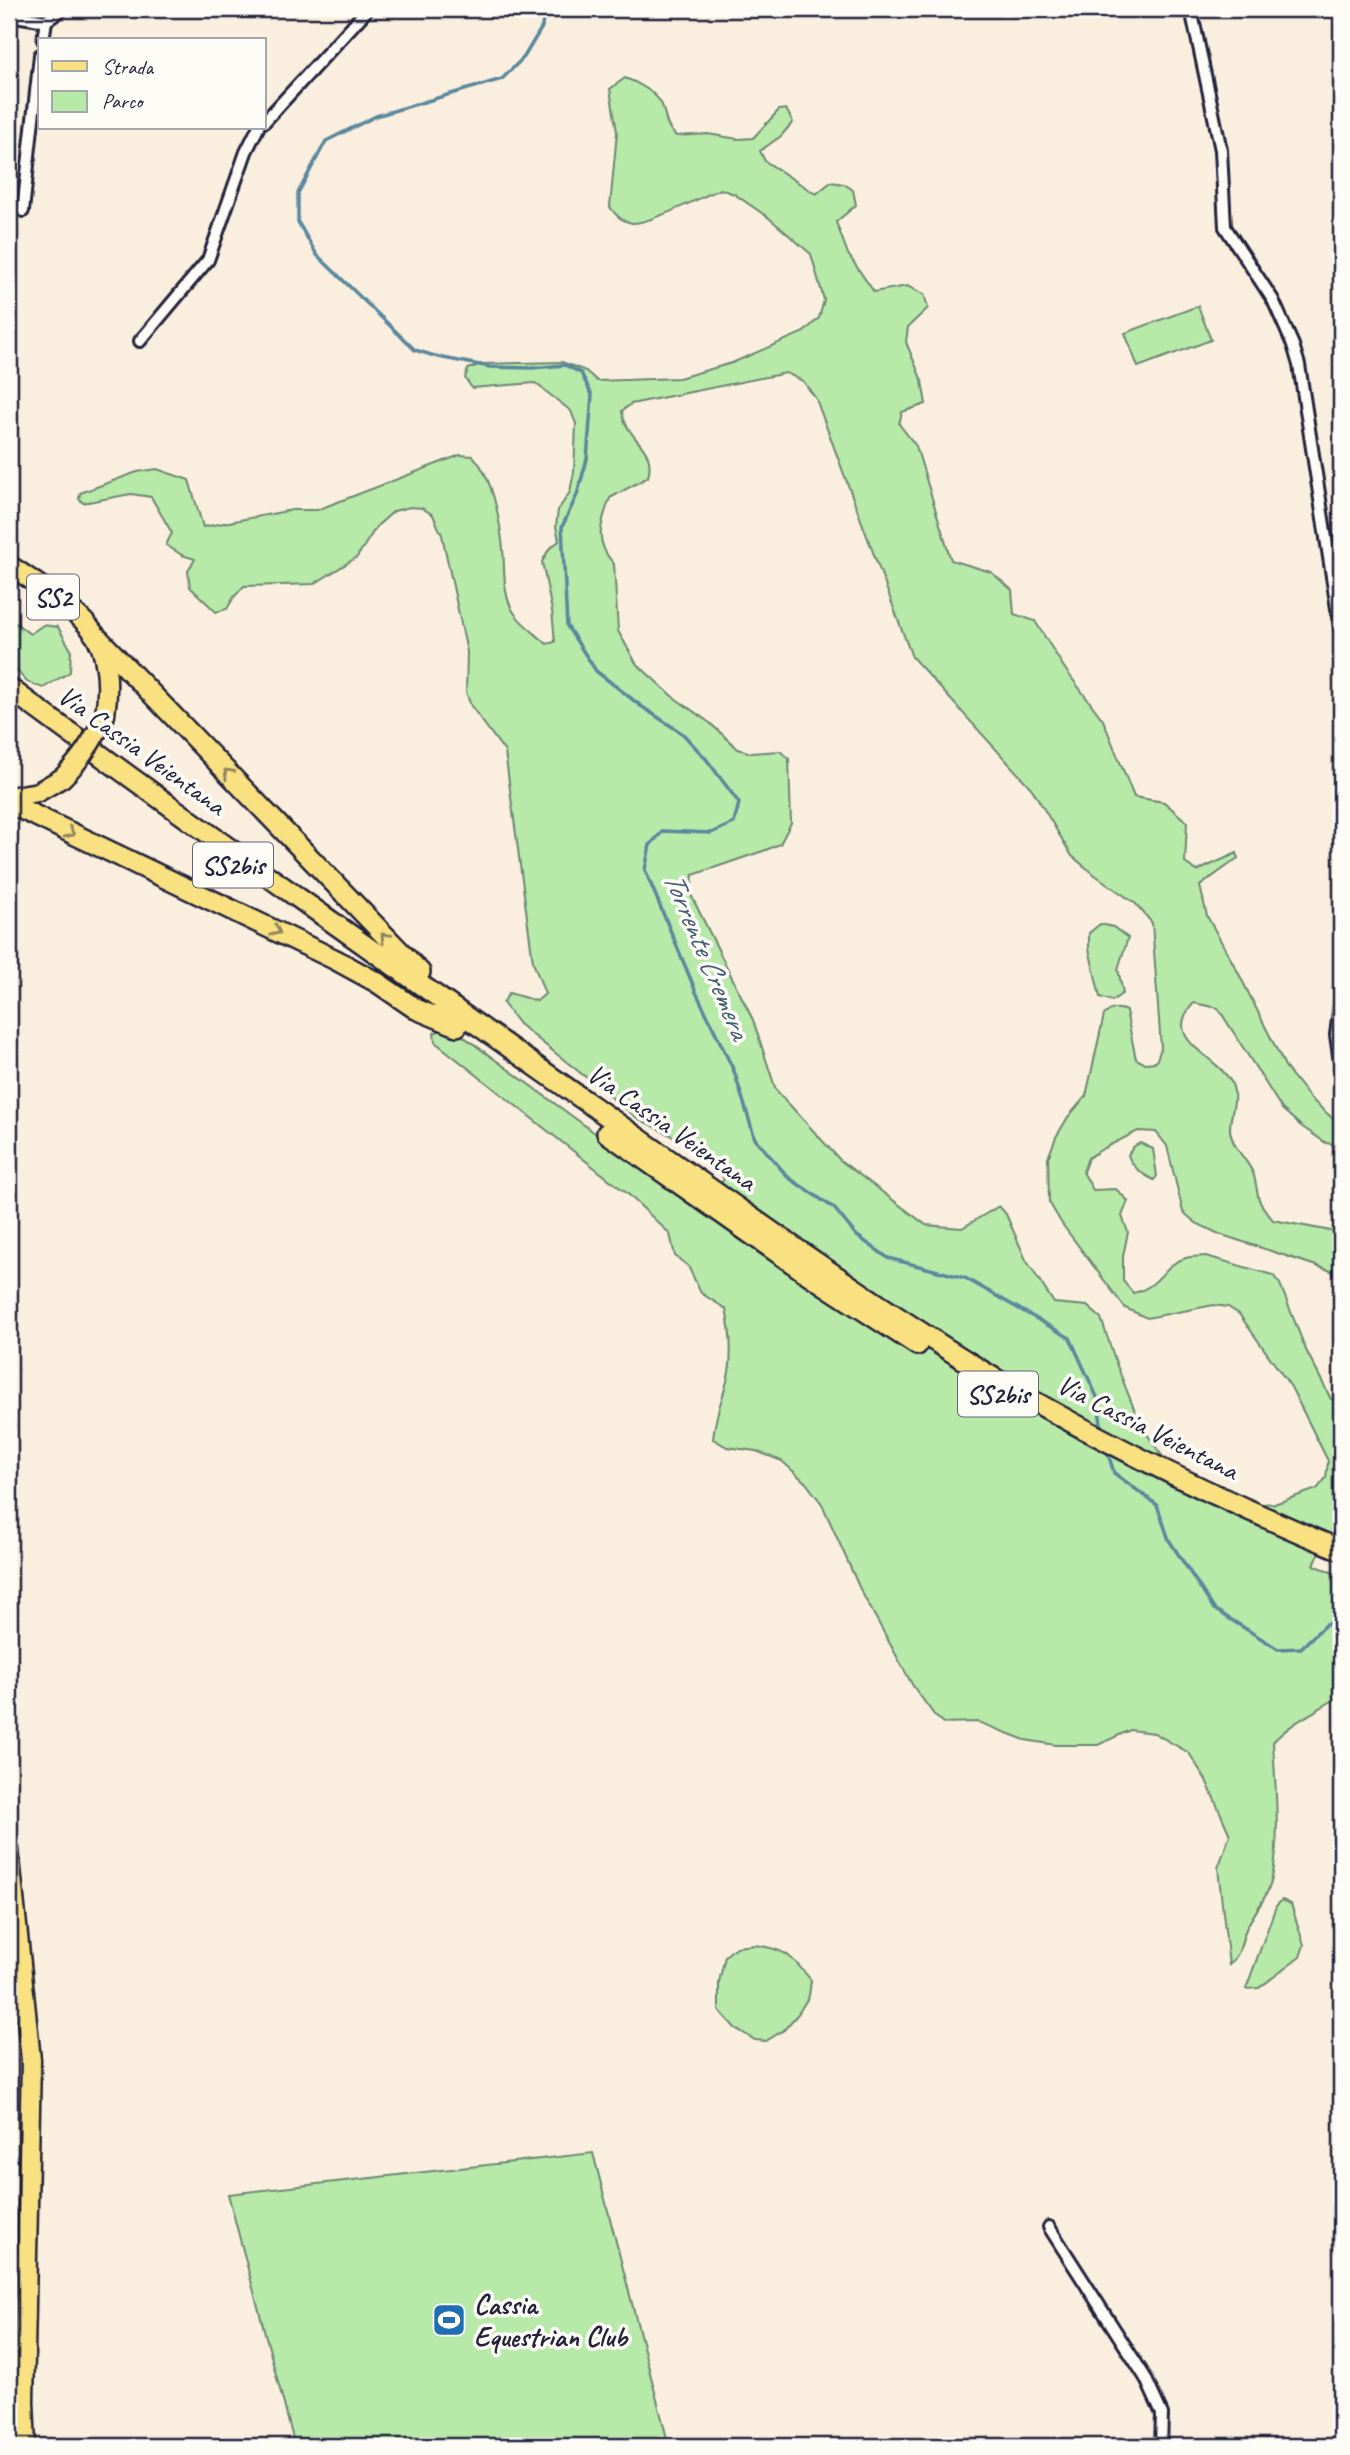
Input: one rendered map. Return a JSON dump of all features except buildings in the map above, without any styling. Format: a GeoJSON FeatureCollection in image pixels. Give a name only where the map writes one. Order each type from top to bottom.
{"type":"FeatureCollection","features":[{"type":"Feature","properties":{"kind":"highway"},"geometry":{"type":"LineString","coordinates":[[94,634],[411,965],[475,1015],[509,1047]]}},
{"type":"Feature","properties":{"kind":"highway","name":"Via Cassia Veientana"},"geometry":{"type":"LineString","coordinates":[[9,688],[509,1047],[869,1315],[1084,1443],[1167,1486],[1320,1548],[1341,1564]]}},
{"type":"Feature","properties":{"kind":"highway","name":"Via Cassia Veientana"},"geometry":{"type":"LineString","coordinates":[[9,704],[457,1026],[703,1191]]}},
{"type":"Feature","properties":{"kind":"highway"},"geometry":{"type":"LineString","coordinates":[[9,803],[335,960],[378,982],[416,1009],[457,1026]]}},
{"type":"Feature","properties":{"kind":"highway","name":"Via Cassia Veientana"},"geometry":{"type":"LineString","coordinates":[[1320,1548],[1341,1550]]}},
{"type":"Feature","properties":{"kind":"main road","name":"SS2"},"geometry":{"type":"LineString","coordinates":[[9,565],[51,595],[94,634],[104,658],[108,695],[105,715],[90,746],[77,764],[62,778],[38,792],[9,797]]}},
{"type":"Feature","properties":{"kind":"main road"},"geometry":{"type":"LineString","coordinates":[[9,1850],[31,2060],[24,2402],[26,2446]]}},
{"type":"Feature","properties":{"kind":"street"},"geometry":{"type":"LineString","coordinates":[[9,15],[46,21],[63,9]]}},
{"type":"Feature","properties":{"kind":"street"},"geometry":{"type":"LineString","coordinates":[[266,120],[368,9]]}},
{"type":"Feature","properties":{"kind":"street"},"geometry":{"type":"LineString","coordinates":[[1191,9],[1221,150],[1224,227],[1279,313],[1299,365],[1341,634]]}},
{"type":"Feature","properties":{"kind":"street"},"geometry":{"type":"LineString","coordinates":[[43,38],[46,21]]}},
{"type":"Feature","properties":{"kind":"street"},"geometry":{"type":"LineString","coordinates":[[23,211],[38,73]]}},
{"type":"Feature","properties":{"kind":"street"},"geometry":{"type":"LineString","coordinates":[[140,341],[208,260],[246,152],[257,130]]}},
{"type":"Feature","properties":{"kind":"street"},"geometry":{"type":"LineString","coordinates":[[1341,996],[1336,1035],[1341,1069]]}},
{"type":"Feature","properties":{"kind":"street"},"geometry":{"type":"LineString","coordinates":[[1049,2227],[1145,2376],[1162,2414],[1161,2446]]}},
{"type":"Feature","properties":{"kind":"green space"},"geometry":{"type":"Polygon","coordinates":[[[625,78],[646,88],[662,105],[668,125],[676,136],[708,134],[738,139],[753,138],[779,110],[786,109],[793,122],[781,136],[760,151],[765,161],[816,194],[831,182],[844,184],[853,190],[856,205],[836,222],[848,254],[874,292],[907,286],[924,294],[928,308],[908,327],[906,342],[922,381],[926,404],[902,412],[899,424],[916,446],[951,560],[991,572],[1012,590],[1014,614],[1035,621],[1065,669],[1103,720],[1134,797],[1164,802],[1187,822],[1185,863],[1197,871],[1237,853],[1238,858],[1200,886],[1207,916],[1286,1068],[1310,1098],[1341,1126],[1341,1145],[1326,1143],[1301,1126],[1282,1109],[1218,1008],[1194,1003],[1185,1016],[1183,1027],[1194,1046],[1224,1072],[1231,1082],[1234,1105],[1230,1123],[1231,1135],[1252,1171],[1260,1202],[1273,1220],[1336,1232],[1341,1238],[1341,1274],[1219,1234],[1196,1223],[1183,1212],[1167,1146],[1156,1132],[1138,1131],[1104,1148],[1088,1158],[1083,1172],[1093,1190],[1116,1189],[1128,1201],[1122,1216],[1128,1232],[1123,1256],[1123,1281],[1133,1293],[1149,1286],[1176,1262],[1191,1257],[1206,1256],[1273,1275],[1280,1284],[1306,1350],[1331,1399],[1341,1401],[1341,1541],[1326,1536],[1314,1565],[1341,1576],[1341,1695],[1296,1723],[1273,1742],[1277,1829],[1275,1863],[1265,1897],[1247,1927],[1239,1951],[1229,1965],[1218,1868],[1230,1835],[1206,1780],[1189,1753],[1154,1733],[1130,1730],[1098,1745],[1056,1745],[1025,1740],[978,1722],[943,1723],[935,1716],[913,1686],[860,1589],[822,1504],[806,1483],[782,1461],[756,1451],[727,1447],[713,1439],[716,1417],[730,1367],[726,1309],[701,1293],[688,1266],[675,1256],[670,1234],[629,1195],[435,1042],[434,1033],[441,1030],[460,1034],[655,1177],[706,1202],[724,1179],[705,1153],[637,1118],[519,1024],[503,1003],[509,993],[537,1001],[545,994],[533,962],[505,752],[471,706],[466,692],[467,652],[442,535],[433,515],[422,508],[410,507],[394,511],[377,526],[357,557],[314,584],[244,586],[227,609],[216,612],[190,587],[188,571],[195,559],[166,545],[172,533],[151,497],[131,494],[83,503],[79,499],[80,493],[137,472],[157,469],[189,480],[203,527],[292,510],[317,510],[460,455],[473,456],[486,475],[494,500],[502,538],[506,591],[511,607],[522,622],[547,644],[555,642],[542,562],[549,549],[559,541],[556,526],[558,510],[570,492],[574,472],[576,424],[571,411],[535,383],[472,388],[465,378],[468,369],[481,364],[562,362],[586,371],[597,381],[679,378],[732,363],[804,332],[819,318],[824,300],[811,254],[769,218],[734,194],[721,189],[639,222],[628,222],[616,215],[610,207],[617,132],[610,89],[625,78]],[[786,373],[631,404],[622,411],[629,430],[645,450],[650,466],[648,477],[610,498],[601,533],[601,541],[614,564],[618,631],[636,663],[738,749],[751,753],[780,751],[789,759],[791,823],[780,844],[693,875],[691,895],[753,1020],[776,1090],[840,1160],[926,1225],[962,1228],[999,1206],[1006,1214],[1026,1260],[1054,1303],[1087,1306],[1101,1318],[1140,1424],[1170,1467],[1248,1505],[1277,1503],[1317,1489],[1326,1478],[1328,1461],[1291,1387],[1239,1314],[1228,1307],[1214,1305],[1147,1318],[1125,1308],[1062,1224],[1049,1202],[1048,1158],[1068,1117],[1086,1096],[1104,1015],[1115,1009],[1126,1011],[1136,1059],[1144,1063],[1156,1062],[1161,1048],[1152,923],[1136,904],[1072,856],[1032,789],[912,657],[816,399],[803,381],[786,373]]]}},
{"type":"Feature","properties":{"kind":"green space"},"geometry":{"type":"Polygon","coordinates":[[[1198,306],[1211,340],[1138,367],[1125,333],[1198,306]]]}},
{"type":"Feature","properties":{"kind":"green space"},"geometry":{"type":"Polygon","coordinates":[[[9,618],[30,634],[43,625],[58,627],[71,650],[70,672],[43,688],[27,682],[9,662],[9,618]]]}},
{"type":"Feature","properties":{"kind":"green space"},"geometry":{"type":"Polygon","coordinates":[[[1100,924],[1113,927],[1128,938],[1118,969],[1123,993],[1112,1001],[1100,997],[1089,949],[1089,933],[1100,924]]]}},
{"type":"Feature","properties":{"kind":"green space"},"geometry":{"type":"Polygon","coordinates":[[[1140,1143],[1153,1149],[1157,1176],[1154,1180],[1138,1170],[1128,1155],[1133,1147],[1140,1143]]]}},
{"type":"Feature","properties":{"kind":"green space"},"geometry":{"type":"Polygon","coordinates":[[[1282,1900],[1291,1904],[1304,1945],[1300,1957],[1259,1988],[1246,1989],[1276,1906],[1282,1900]]]}},
{"type":"Feature","properties":{"kind":"green space"},"geometry":{"type":"Polygon","coordinates":[[[755,1945],[788,1955],[811,1980],[809,1996],[798,2014],[784,2030],[766,2041],[755,2040],[735,2028],[719,2010],[719,1982],[725,1956],[736,1947],[755,1945]]]}},
{"type":"Feature","properties":{"kind":"green space","name":"Cassia Equestrian Club"},"geometry":{"type":"Polygon","coordinates":[[[593,2153],[669,2446],[295,2446],[228,2194],[593,2153]]]}},
{"type":"Feature","properties":{"kind":"waterway","name":"Torrente Cremera"},"geometry":{"type":"LineString","coordinates":[[544,9],[542,27],[524,57],[502,79],[376,116],[326,141],[298,193],[298,222],[317,255],[415,350],[490,367],[532,368],[565,365],[581,373],[592,395],[587,459],[577,495],[562,527],[567,626],[596,671],[683,734],[707,760],[739,803],[734,823],[711,833],[663,831],[650,845],[645,870],[696,992],[734,1071],[755,1139],[789,1178],[834,1208],[856,1235],[888,1258],[965,1278],[1070,1338],[1097,1397],[1102,1430]]}},
{"type":"Feature","properties":{"kind":"waterway","name":"Torrente Cremera"},"geometry":{"type":"LineString","coordinates":[[1107,1450],[1114,1473],[1157,1505],[1169,1540],[1214,1609],[1278,1649],[1301,1648],[1326,1624],[1341,1621]]}},
{"type":"Feature","properties":{"kind":"place","name":"Cassia Equestrian Club"},"geometry":{"type":"Point","coordinates":[449,2320]}}]}
